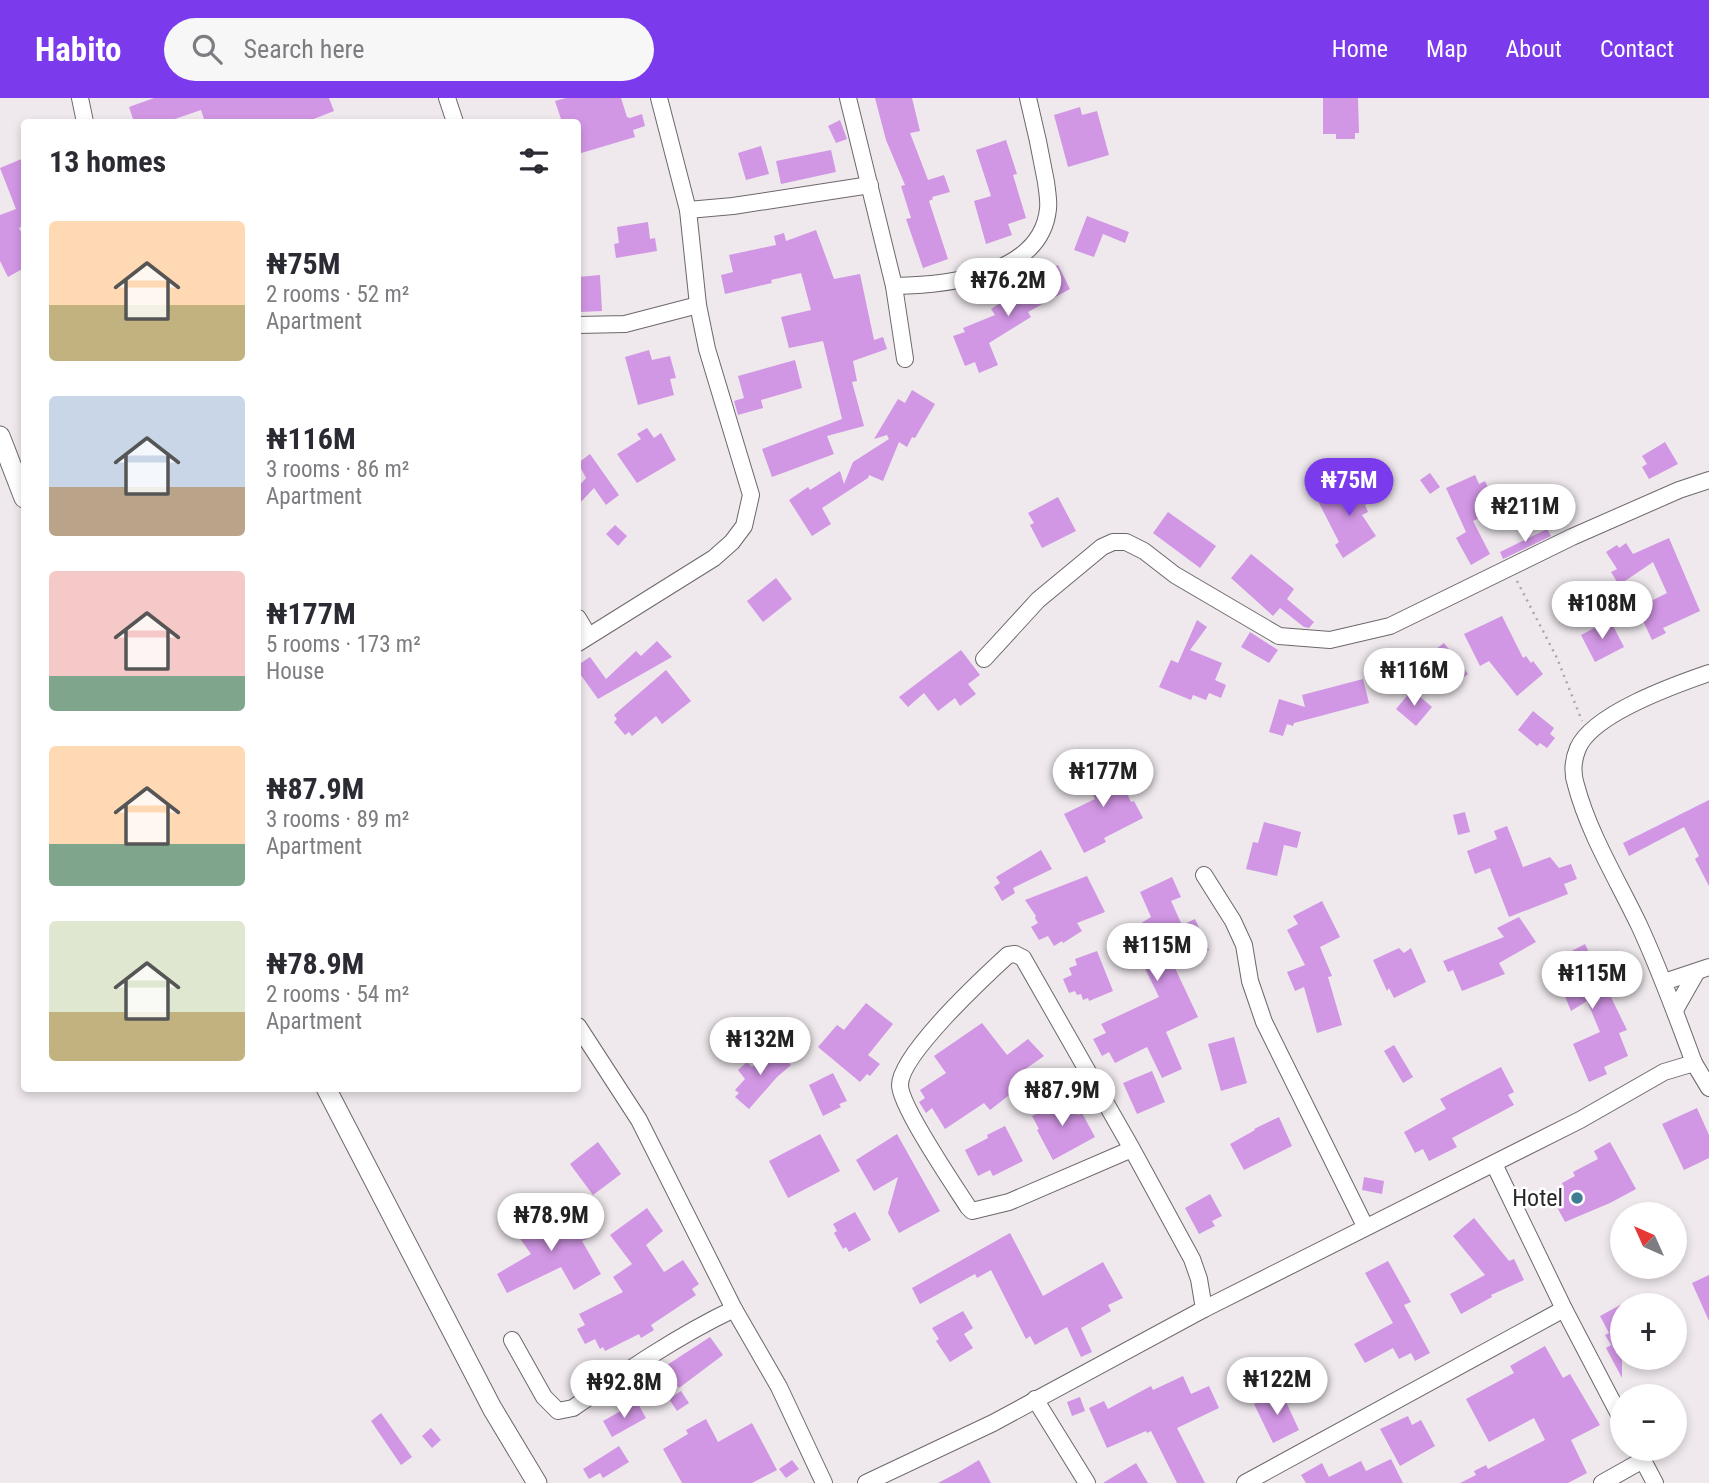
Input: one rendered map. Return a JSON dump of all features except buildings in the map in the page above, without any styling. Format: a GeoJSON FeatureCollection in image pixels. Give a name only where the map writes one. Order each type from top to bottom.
{"type":"FeatureCollection","features":[{"type":"Feature","properties":{"kind":"main road"},"geometry":{"type":"LineString","coordinates":[[0,436],[5,467],[21,493]]}},
{"type":"Feature","properties":{"kind":"main road"},"geometry":{"type":"LineString","coordinates":[[328,1092],[492,1408],[537,1483]]}},
{"type":"Feature","properties":{"kind":"street"},"geometry":{"type":"LineString","coordinates":[[80,98],[84,119]]}},
{"type":"Feature","properties":{"kind":"street"},"geometry":{"type":"LineString","coordinates":[[447,98],[454,119]]}},
{"type":"Feature","properties":{"kind":"street"},"geometry":{"type":"LineString","coordinates":[[583,639],[714,558],[732,542],[744,526],[751,495],[707,349],[698,304],[688,210],[660,98]]}},
{"type":"Feature","properties":{"kind":"street"},"geometry":{"type":"LineString","coordinates":[[848,98],[894,286],[905,359]]}},
{"type":"Feature","properties":{"kind":"street"},"geometry":{"type":"LineString","coordinates":[[894,286],[942,284],[977,277],[998,269],[1040,238],[1049,206],[1041,153],[1028,98]]}},
{"type":"Feature","properties":{"kind":"street"},"geometry":{"type":"LineString","coordinates":[[688,210],[733,206],[870,185]]}},
{"type":"Feature","properties":{"kind":"street"},"geometry":{"type":"LineString","coordinates":[[581,325],[625,324],[698,304]]}},
{"type":"Feature","properties":{"kind":"street"},"geometry":{"type":"LineString","coordinates":[[984,659],[1038,600],[1102,547],[1113,542],[1126,542],[1144,551],[1175,575],[1279,636],[1330,640],[1390,626],[1584,531],[1709,480]]}},
{"type":"Feature","properties":{"kind":"street"},"geometry":{"type":"LineString","coordinates":[[1709,673],[1605,719],[1587,734],[1573,761],[1575,782],[1586,817],[1664,982],[1694,1063],[1709,1088]]}},
{"type":"Feature","properties":{"kind":"street"},"geometry":{"type":"LineString","coordinates":[[1204,875],[1233,921],[1244,945],[1250,981],[1264,1022],[1365,1226]]}},
{"type":"Feature","properties":{"kind":"street"},"geometry":{"type":"LineString","coordinates":[[1132,1149],[1009,1202],[972,1211],[906,1107],[900,1085],[904,1068],[962,997],[1008,955],[1023,957],[1132,1149],[1192,1259],[1199,1279],[1203,1309]]}},
{"type":"Feature","properties":{"kind":"street"},"geometry":{"type":"LineString","coordinates":[[1664,982],[1703,970]]}},
{"type":"Feature","properties":{"kind":"street"},"geometry":{"type":"LineString","coordinates":[[1675,1010],[1703,970]]}},
{"type":"Feature","properties":{"kind":"street"},"geometry":{"type":"LineString","coordinates":[[581,1031],[639,1120],[734,1309],[779,1387],[824,1483]]}},
{"type":"Feature","properties":{"kind":"street"},"geometry":{"type":"LineString","coordinates":[[866,1483],[993,1423],[1203,1309],[1580,1120],[1664,1072],[1694,1063]]}},
{"type":"Feature","properties":{"kind":"street"},"geometry":{"type":"LineString","coordinates":[[1494,1164],[1610,1397]]}},
{"type":"Feature","properties":{"kind":"street"},"geometry":{"type":"LineString","coordinates":[[512,1340],[544,1398],[558,1411],[573,1408],[667,1346],[734,1309]]}},
{"type":"Feature","properties":{"kind":"street"},"geometry":{"type":"LineString","coordinates":[[1245,1483],[1564,1309]]}},
{"type":"Feature","properties":{"kind":"street"},"geometry":{"type":"LineString","coordinates":[[1035,1399],[1087,1483]]}},
{"type":"Feature","properties":{"kind":"street"},"geometry":{"type":"LineString","coordinates":[[1602,1483],[1632,1461]]}},
{"type":"Feature","properties":{"kind":"street"},"geometry":{"type":"LineString","coordinates":[[1643,1461],[1655,1483]]}},
{"type":"Feature","properties":{"kind":"path"},"geometry":{"type":"LineString","coordinates":[[1511,568],[1557,658],[1587,734]]}},
{"type":"Feature","properties":{"kind":"place","name":"Hotel"},"geometry":{"type":"Point","coordinates":[1577,1198]}}]}
